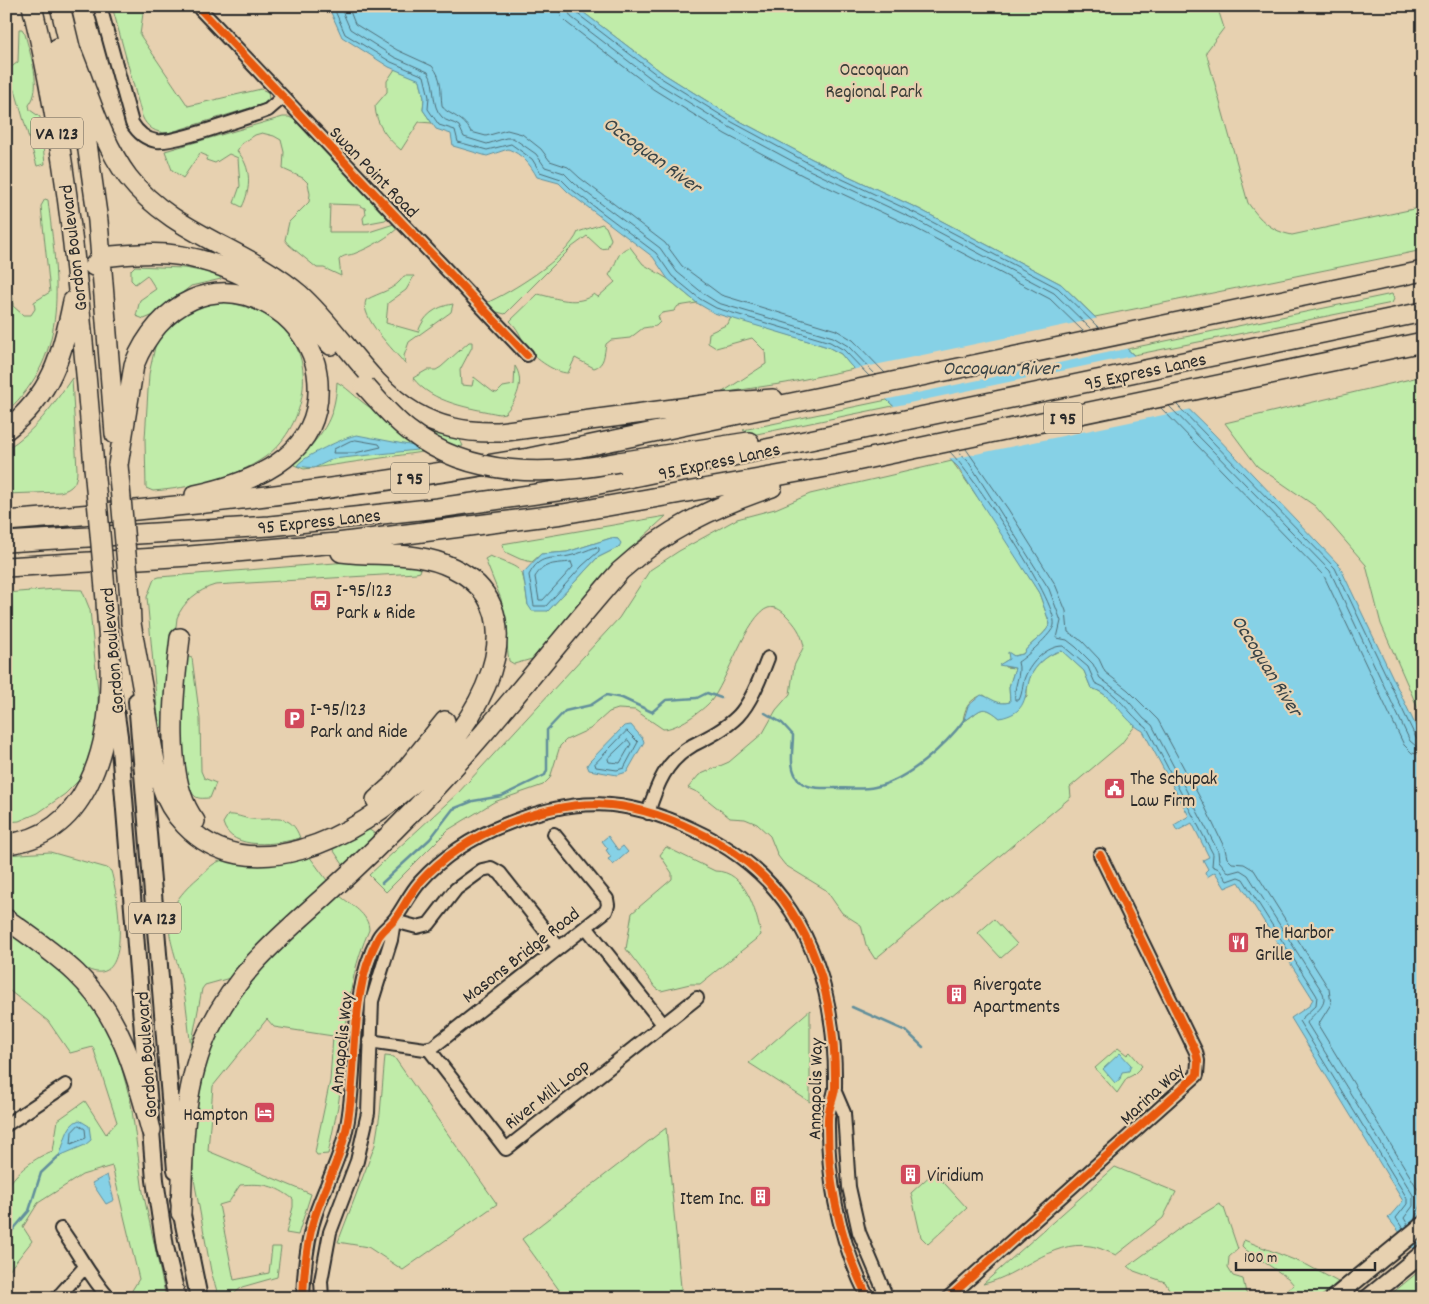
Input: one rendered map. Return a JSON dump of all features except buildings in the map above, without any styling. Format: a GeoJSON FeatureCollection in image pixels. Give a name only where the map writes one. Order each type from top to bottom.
{"type":"FeatureCollection","features":[{"type":"Feature","properties":{"kind":"highway","name":"Gordon Boulevard"},"geometry":{"type":"LineString","coordinates":[[32,6],[49,83],[78,290],[106,600],[110,681]]}},
{"type":"Feature","properties":{"kind":"highway"},"geometry":{"type":"LineString","coordinates":[[6,430],[31,408],[51,380],[78,290],[87,276],[100,239],[90,207],[70,97],[48,6]]}},
{"type":"Feature","properties":{"kind":"highway","name":"Gordon Boulevard"},"geometry":{"type":"LineString","coordinates":[[60,6],[72,53],[90,154],[100,239],[131,623]]}},
{"type":"Feature","properties":{"kind":"highway"},"geometry":{"type":"LineString","coordinates":[[72,53],[109,146],[129,177],[141,191],[174,218],[254,262],[300,295],[382,388],[398,402],[425,418],[471,431],[499,432],[741,400],[809,400]]}},
{"type":"Feature","properties":{"kind":"highway"},"geometry":{"type":"LineString","coordinates":[[67,201],[81,224],[124,255],[166,254],[187,257],[216,264],[251,279],[283,300],[306,320],[395,420],[411,433],[434,447],[464,459],[490,466],[538,472],[560,472],[697,449],[852,432]]}},
{"type":"Feature","properties":{"kind":"highway","name":"I 95"},"geometry":{"type":"LineString","coordinates":[[13,520],[242,500],[445,473],[556,453],[1422,271]]}},
{"type":"Feature","properties":{"kind":"highway"},"geometry":{"type":"LineString","coordinates":[[13,520],[191,496],[235,484],[278,464],[304,438],[313,423],[319,397],[314,359],[300,332],[278,311],[265,303],[231,294],[204,296],[191,300],[169,313],[148,336],[134,365],[118,465]]}},
{"type":"Feature","properties":{"kind":"highway","name":"95 Express Lanes"},"geometry":{"type":"LineString","coordinates":[[6,542],[270,526],[438,508],[622,481],[1423,312]]}},
{"type":"Feature","properties":{"kind":"highway","name":"I 95"},"geometry":{"type":"LineString","coordinates":[[6,568],[293,547],[514,521],[656,498],[832,466],[1423,342]]}},
{"type":"Feature","properties":{"kind":"highway"},"geometry":{"type":"LineString","coordinates":[[181,1213],[186,1113],[194,1073],[208,1032],[224,1003],[252,963],[269,945],[358,866],[418,805],[614,578],[641,552],[679,526],[700,516],[736,500],[832,466]]}},
{"type":"Feature","properties":{"kind":"highway"},"geometry":{"type":"LineString","coordinates":[[131,623],[158,775],[168,803],[184,825],[209,844],[232,854],[264,855],[288,853],[343,832],[404,792],[428,769],[455,736],[486,686],[492,671],[496,655],[498,626],[490,602],[482,590],[455,569],[439,562],[402,554],[345,553],[293,547]]}},
{"type":"Feature","properties":{"kind":"highway"},"geometry":{"type":"LineString","coordinates":[[180,638],[174,704],[175,769],[178,788],[185,809],[207,832],[264,855]]}},
{"type":"Feature","properties":{"kind":"highway"},"geometry":{"type":"LineString","coordinates":[[6,844],[27,840],[53,828],[75,808],[84,796],[95,772],[102,745],[110,681]]}},
{"type":"Feature","properties":{"kind":"highway"},"geometry":{"type":"LineString","coordinates":[[343,832],[366,808],[395,783],[445,721]]}},
{"type":"Feature","properties":{"kind":"highway"},"geometry":{"type":"LineString","coordinates":[[6,919],[77,974],[108,1012],[132,1064],[151,1130]]}},
{"type":"Feature","properties":{"kind":"main road","name":"Gordon Boulevard"},"geometry":{"type":"LineString","coordinates":[[131,623],[181,1213],[199,1298]]}},
{"type":"Feature","properties":{"kind":"main road","name":"Gordon Boulevard"},"geometry":{"type":"LineString","coordinates":[[110,681],[120,736],[151,1130],[161,1223],[177,1298]]}},
{"type":"Feature","properties":{"kind":"main road"},"geometry":{"type":"LineString","coordinates":[[1334,1298],[1423,1225]]}},
{"type":"Feature","properties":{"kind":"main road"},"geometry":{"type":"LineString","coordinates":[[1368,1298],[1423,1253]]}},
{"type":"Feature","properties":{"kind":"street"},"geometry":{"type":"LineString","coordinates":[[100,6],[132,123],[141,134],[149,139],[168,141],[257,114],[268,110],[283,98]]}},
{"type":"Feature","properties":{"kind":"street","name":"Swan Point Road"},"geometry":{"type":"LineString","coordinates":[[200,9],[527,355]]}},
{"type":"Feature","properties":{"kind":"street"},"geometry":{"type":"LineString","coordinates":[[648,813],[657,784],[665,770],[683,751],[716,733],[738,716],[756,686],[768,658]]}},
{"type":"Feature","properties":{"kind":"street","name":"Annapolis Way"},"geometry":{"type":"LineString","coordinates":[[303,1298],[305,1256],[316,1212],[344,1140],[349,1118],[361,993],[366,970],[379,935],[394,921],[422,879],[452,854],[492,829],[536,812],[577,804],[608,804],[648,813],[689,828],[735,853],[771,885],[790,909],[811,949],[827,999],[833,1046],[835,1092],[828,1115],[834,1197],[849,1254],[868,1298]]}},
{"type":"Feature","properties":{"kind":"street","name":"Masons Bridge Road"},"geometry":{"type":"LineString","coordinates":[[428,1048],[436,1045],[606,911],[608,903],[554,834]]}},
{"type":"Feature","properties":{"kind":"street","name":"Marina Way"},"geometry":{"type":"LineString","coordinates":[[948,1298],[1197,1075],[1198,1061],[1196,1052],[1100,855]]}},
{"type":"Feature","properties":{"kind":"street"},"geometry":{"type":"LineString","coordinates":[[394,921],[417,927],[429,924],[452,892],[482,870],[491,868],[500,873],[559,948]]}},
{"type":"Feature","properties":{"kind":"street","name":"Annapolis Way"},"geometry":{"type":"LineString","coordinates":[[322,1298],[324,1259],[332,1221],[361,1146],[370,1090],[369,1042],[374,990],[391,940],[394,921]]}},
{"type":"Feature","properties":{"kind":"street"},"geometry":{"type":"LineString","coordinates":[[586,927],[663,1024]]}},
{"type":"Feature","properties":{"kind":"street","name":"River Mill Loop"},"geometry":{"type":"LineString","coordinates":[[428,1048],[506,1149],[697,998]]}},
{"type":"Feature","properties":{"kind":"street"},"geometry":{"type":"LineString","coordinates":[[369,1042],[428,1048]]}},
{"type":"Feature","properties":{"kind":"street"},"geometry":{"type":"LineString","coordinates":[[6,1125],[66,1085]]}},
{"type":"Feature","properties":{"kind":"street","name":"Annapolis Way"},"geometry":{"type":"LineString","coordinates":[[835,1092],[844,1113],[849,1187],[859,1232],[886,1298]]}},
{"type":"Feature","properties":{"kind":"street"},"geometry":{"type":"LineString","coordinates":[[61,1229],[72,1244],[84,1268],[109,1298]]}},
{"type":"Feature","properties":{"kind":"street"},"geometry":{"type":"LineString","coordinates":[[305,1256],[324,1259]]}},
{"type":"Feature","properties":{"kind":"street"},"geometry":{"type":"LineString","coordinates":[[57,1298],[84,1268]]}},
{"type":"Feature","properties":{"kind":"green space"},"geometry":{"type":"Polygon","coordinates":[[[112,6],[144,6],[140,35],[188,106],[261,89],[268,92],[269,99],[263,104],[168,133],[152,129],[146,124],[142,116],[112,6]]]}},
{"type":"Feature","properties":{"kind":"green space","name":"Occoquan Regional Park"},"geometry":{"type":"Polygon","coordinates":[[[575,6],[1217,6],[1224,28],[1206,52],[1248,203],[1257,215],[1272,228],[1292,235],[1423,207],[1423,250],[1095,317],[1061,284],[919,209],[812,159],[734,118],[664,74],[575,6]]]}},
{"type":"Feature","properties":{"kind":"green space"},"geometry":{"type":"Polygon","coordinates":[[[19,29],[22,29],[25,34],[34,71],[35,90],[29,105],[30,110],[40,117],[45,164],[37,166],[15,90],[6,93],[6,71],[18,62],[19,29]]]}},
{"type":"Feature","properties":{"kind":"green space"},"geometry":{"type":"Polygon","coordinates":[[[395,69],[420,79],[424,98],[423,110],[432,123],[419,122],[401,150],[383,131],[375,106],[387,92],[387,81],[395,69]]]}},
{"type":"Feature","properties":{"kind":"green space"},"geometry":{"type":"Polygon","coordinates":[[[283,117],[289,117],[297,121],[390,216],[385,220],[364,224],[365,208],[359,205],[330,204],[329,232],[369,232],[397,223],[400,226],[374,245],[341,258],[339,260],[341,276],[324,268],[317,268],[285,240],[289,222],[309,202],[310,194],[308,183],[303,178],[283,169],[284,152],[281,140],[262,133],[241,144],[237,151],[248,171],[247,193],[242,207],[234,203],[240,186],[238,158],[229,154],[215,163],[206,160],[207,156],[200,153],[183,178],[172,170],[165,151],[283,117]]]}},
{"type":"Feature","properties":{"kind":"green space"},"geometry":{"type":"Polygon","coordinates":[[[45,199],[48,200],[55,258],[55,313],[51,340],[42,365],[27,389],[6,412],[6,286],[13,298],[13,306],[23,315],[31,315],[35,309],[34,302],[50,292],[41,206],[45,199]]]}},
{"type":"Feature","properties":{"kind":"green space"},"geometry":{"type":"Polygon","coordinates":[[[602,224],[606,227],[611,239],[607,248],[601,249],[587,236],[572,247],[505,314],[493,311],[486,303],[523,283],[551,263],[572,242],[578,232],[602,224]]]}},
{"type":"Feature","properties":{"kind":"green space"},"geometry":{"type":"Polygon","coordinates":[[[630,247],[643,264],[668,279],[697,303],[678,306],[674,311],[662,313],[658,316],[660,322],[656,326],[643,328],[630,338],[611,340],[606,344],[602,362],[598,367],[594,368],[575,358],[568,373],[556,370],[538,359],[525,345],[517,329],[510,321],[538,294],[574,301],[588,298],[594,294],[598,297],[615,282],[609,275],[622,251],[630,247]]]}},
{"type":"Feature","properties":{"kind":"green space"},"geometry":{"type":"Polygon","coordinates":[[[135,266],[184,268],[218,274],[221,279],[191,286],[154,315],[144,319],[136,316],[140,300],[156,289],[147,275],[135,284],[131,280],[131,270],[135,266]]]}},
{"type":"Feature","properties":{"kind":"green space"},"geometry":{"type":"Polygon","coordinates":[[[404,276],[414,276],[406,290],[388,303],[386,323],[418,332],[427,316],[441,307],[453,304],[451,312],[409,342],[404,356],[405,364],[372,324],[365,307],[366,300],[396,285],[404,276]]]}},
{"type":"Feature","properties":{"kind":"green space"},"geometry":{"type":"Polygon","coordinates":[[[1392,294],[1394,299],[1392,303],[1134,355],[1127,349],[1392,294]]]}},
{"type":"Feature","properties":{"kind":"green space"},"geometry":{"type":"Polygon","coordinates":[[[219,301],[262,313],[284,329],[295,344],[301,360],[303,378],[302,396],[297,414],[289,431],[278,445],[253,465],[225,477],[196,485],[153,491],[146,488],[145,439],[149,374],[157,338],[192,305],[219,301]]]}},
{"type":"Feature","properties":{"kind":"green space"},"geometry":{"type":"Polygon","coordinates":[[[731,317],[828,347],[841,354],[854,369],[786,383],[721,393],[766,364],[765,351],[752,338],[716,348],[708,343],[709,333],[728,324],[731,317]]]}},
{"type":"Feature","properties":{"kind":"green space"},"geometry":{"type":"Polygon","coordinates":[[[469,342],[472,342],[472,347],[460,370],[461,385],[472,386],[474,377],[497,393],[503,387],[514,385],[515,366],[519,378],[518,390],[513,402],[505,413],[499,414],[476,409],[441,399],[430,393],[413,378],[427,370],[436,370],[441,367],[469,342]]]}},
{"type":"Feature","properties":{"kind":"green space"},"geometry":{"type":"Polygon","coordinates":[[[1423,376],[1423,720],[1381,624],[1366,565],[1315,506],[1257,466],[1225,423],[1423,376]]]}},
{"type":"Feature","properties":{"kind":"green space"},"geometry":{"type":"Polygon","coordinates":[[[72,378],[77,470],[75,481],[71,487],[60,492],[6,494],[6,449],[35,426],[72,378]]]}},
{"type":"Feature","properties":{"kind":"green space"},"geometry":{"type":"Polygon","coordinates":[[[337,382],[375,410],[406,423],[460,440],[463,446],[304,469],[294,465],[319,436],[330,418],[336,396],[337,382]]]}},
{"type":"Feature","properties":{"kind":"green space"},"geometry":{"type":"Polygon","coordinates":[[[887,400],[893,406],[752,435],[743,430],[887,400]]]}},
{"type":"Feature","properties":{"kind":"green space"},"geometry":{"type":"Polygon","coordinates":[[[952,461],[993,519],[1039,593],[1050,624],[1023,654],[1014,656],[1008,653],[1010,659],[1004,662],[1005,667],[1015,668],[1009,687],[1010,702],[999,703],[984,695],[979,696],[969,704],[963,722],[984,709],[1000,718],[1027,696],[1028,682],[1038,665],[1052,654],[1063,651],[1084,671],[1091,688],[1098,690],[1110,699],[1135,726],[1121,744],[1070,787],[1071,797],[875,959],[866,945],[861,925],[842,913],[826,890],[785,865],[778,856],[770,836],[757,824],[745,819],[730,818],[699,793],[688,788],[699,775],[729,762],[763,733],[776,710],[790,694],[794,666],[804,646],[798,629],[782,611],[773,608],[768,608],[760,613],[745,635],[711,701],[689,719],[675,726],[663,729],[635,710],[618,709],[609,712],[590,729],[566,740],[560,746],[550,778],[543,785],[494,802],[448,830],[386,892],[369,875],[458,793],[619,618],[650,570],[679,551],[737,519],[775,509],[810,494],[952,461]]]}},
{"type":"Feature","properties":{"kind":"green space"},"geometry":{"type":"Polygon","coordinates":[[[666,516],[604,573],[532,659],[514,664],[509,661],[501,599],[485,559],[490,556],[520,571],[523,576],[528,605],[548,611],[597,558],[619,547],[618,539],[611,538],[567,552],[541,554],[532,562],[505,552],[502,544],[666,516]]]}},
{"type":"Feature","properties":{"kind":"green space"},"geometry":{"type":"Polygon","coordinates":[[[373,560],[419,566],[421,568],[420,572],[416,573],[215,585],[192,597],[183,607],[177,618],[164,729],[161,727],[158,718],[147,597],[154,579],[159,577],[373,560]]]}},
{"type":"Feature","properties":{"kind":"green space"},"geometry":{"type":"Polygon","coordinates":[[[56,589],[82,590],[90,610],[98,691],[98,723],[95,741],[82,777],[65,794],[38,813],[19,821],[6,822],[6,593],[56,589]]]}},
{"type":"Feature","properties":{"kind":"green space"},"geometry":{"type":"Polygon","coordinates":[[[182,655],[192,658],[200,719],[201,771],[204,778],[216,783],[210,798],[200,798],[193,794],[188,783],[185,768],[182,749],[182,655]]]}},
{"type":"Feature","properties":{"kind":"green space"},"geometry":{"type":"Polygon","coordinates":[[[228,815],[251,819],[280,819],[292,824],[300,838],[269,844],[245,842],[235,838],[228,832],[223,823],[228,815]]]}},
{"type":"Feature","properties":{"kind":"green space"},"geometry":{"type":"Polygon","coordinates":[[[368,829],[374,833],[372,838],[344,866],[332,848],[368,829]]]}},
{"type":"Feature","properties":{"kind":"green space"},"geometry":{"type":"Polygon","coordinates":[[[666,847],[715,871],[726,873],[735,878],[748,894],[761,935],[700,984],[690,984],[661,991],[656,988],[626,949],[632,913],[672,879],[672,873],[660,855],[666,847]]]}},
{"type":"Feature","properties":{"kind":"green space"},"geometry":{"type":"Polygon","coordinates":[[[50,852],[107,868],[111,871],[117,900],[119,939],[117,955],[110,967],[99,972],[83,967],[6,910],[6,855],[50,852]]]}},
{"type":"Feature","properties":{"kind":"green space"},"geometry":{"type":"Polygon","coordinates":[[[309,856],[329,883],[230,978],[205,985],[202,989],[191,1047],[184,994],[169,928],[170,916],[175,904],[184,891],[217,862],[230,859],[267,865],[309,856]]]}},
{"type":"Feature","properties":{"kind":"green space"},"geometry":{"type":"Polygon","coordinates":[[[335,896],[340,896],[359,910],[366,919],[369,930],[360,953],[350,996],[338,1106],[328,1154],[317,1155],[315,1152],[330,1081],[333,1036],[274,1027],[267,1019],[213,1086],[208,1151],[311,1194],[298,1235],[286,1233],[293,1207],[293,1199],[274,1188],[255,1184],[240,1185],[229,1202],[219,1205],[234,1280],[269,1273],[272,1247],[281,1247],[277,1277],[242,1287],[235,1293],[234,1298],[219,1298],[211,1271],[193,1174],[193,1141],[201,1078],[211,1043],[253,976],[335,896]]]}},
{"type":"Feature","properties":{"kind":"green space"},"geometry":{"type":"Polygon","coordinates":[[[994,919],[1017,944],[1001,958],[978,933],[994,919]]]}},
{"type":"Feature","properties":{"kind":"green space"},"geometry":{"type":"Polygon","coordinates":[[[6,929],[74,983],[106,1025],[121,1066],[131,1103],[143,1192],[166,1298],[134,1298],[131,1292],[139,1279],[112,1166],[82,1175],[38,1203],[23,1227],[32,1241],[6,1274],[5,1205],[7,1189],[10,1183],[27,1166],[53,1151],[58,1120],[85,1101],[106,1134],[117,1122],[93,1047],[70,1053],[48,1021],[6,988],[6,929]]]}},
{"type":"Feature","properties":{"kind":"green space"},"geometry":{"type":"Polygon","coordinates":[[[810,1010],[810,1102],[749,1063],[810,1010]]]}},
{"type":"Feature","properties":{"kind":"green space"},"geometry":{"type":"Polygon","coordinates":[[[1118,1048],[1127,1055],[1130,1052],[1142,1066],[1127,1078],[1117,1093],[1095,1068],[1118,1048]]]}},
{"type":"Feature","properties":{"kind":"green space"},"geometry":{"type":"Polygon","coordinates":[[[385,1056],[394,1057],[497,1204],[403,1270],[368,1247],[338,1242],[375,1145],[380,1114],[385,1056]]]}},
{"type":"Feature","properties":{"kind":"green space"},"geometry":{"type":"Polygon","coordinates":[[[666,1128],[682,1298],[565,1298],[522,1239],[666,1128]]]}},
{"type":"Feature","properties":{"kind":"green space"},"geometry":{"type":"Polygon","coordinates":[[[1115,1167],[1176,1192],[1163,1218],[1116,1255],[1090,1246],[1062,1248],[1048,1253],[997,1280],[983,1284],[1115,1167]]]}},
{"type":"Feature","properties":{"kind":"green space"},"geometry":{"type":"Polygon","coordinates":[[[934,1172],[967,1208],[928,1244],[921,1237],[911,1193],[934,1172]]]}},
{"type":"Feature","properties":{"kind":"green space"},"geometry":{"type":"Polygon","coordinates":[[[1219,1204],[1224,1208],[1238,1249],[1229,1257],[1228,1268],[1233,1276],[1243,1279],[1246,1293],[1251,1298],[1174,1298],[1165,1282],[1134,1271],[1128,1266],[1180,1228],[1219,1204]]]}},
{"type":"Feature","properties":{"kind":"green space"},"geometry":{"type":"Polygon","coordinates":[[[1244,1240],[1307,1265],[1338,1282],[1319,1298],[1276,1298],[1294,1285],[1288,1278],[1246,1250],[1242,1246],[1244,1240]]]}},
{"type":"Feature","properties":{"kind":"green space"},"geometry":{"type":"Polygon","coordinates":[[[1423,1268],[1423,1298],[1393,1298],[1390,1295],[1423,1268]]]}},
{"type":"Feature","properties":{"kind":"water","name":"Occoquan River"},"geometry":{"type":"Polygon","coordinates":[[[328,6],[575,6],[664,74],[734,118],[812,159],[919,209],[1061,284],[1212,432],[1339,565],[1423,741],[1423,1261],[1388,1218],[1403,1201],[1291,1018],[1309,1006],[1313,999],[1239,882],[1225,888],[1215,872],[1207,877],[1205,872],[1208,869],[1203,860],[1209,857],[1192,823],[1177,831],[1174,825],[1189,816],[1143,731],[1136,727],[1106,696],[1091,688],[1084,671],[1062,651],[1052,654],[1037,666],[1029,681],[1022,706],[1014,713],[1000,718],[985,709],[963,722],[968,706],[981,695],[1001,703],[1010,702],[1009,687],[1015,668],[999,665],[1009,659],[1008,652],[1014,656],[1023,654],[1050,624],[1039,593],[958,467],[850,365],[841,354],[828,347],[714,313],[697,303],[668,279],[653,257],[568,192],[559,183],[537,177],[528,164],[517,154],[508,149],[487,156],[453,146],[451,134],[436,129],[423,110],[424,98],[420,80],[389,67],[342,37],[328,6]]]}},
{"type":"Feature","properties":{"kind":"water"},"geometry":{"type":"Polygon","coordinates":[[[357,435],[414,446],[417,450],[333,459],[314,468],[297,466],[306,458],[324,448],[357,435]]]}},
{"type":"Feature","properties":{"kind":"water"},"geometry":{"type":"Polygon","coordinates":[[[611,538],[618,539],[621,543],[619,547],[597,558],[548,611],[532,611],[528,605],[523,573],[541,554],[567,552],[611,538]]]}},
{"type":"Feature","properties":{"kind":"water"},"geometry":{"type":"Polygon","coordinates":[[[631,725],[644,742],[627,772],[617,775],[589,770],[587,765],[590,761],[624,726],[631,725]]]}},
{"type":"Feature","properties":{"kind":"water"},"geometry":{"type":"Polygon","coordinates":[[[608,836],[618,850],[623,846],[628,852],[613,865],[608,859],[611,857],[606,850],[608,849],[602,841],[608,836]]]}},
{"type":"Feature","properties":{"kind":"water"},"geometry":{"type":"Polygon","coordinates":[[[1120,1053],[1131,1065],[1129,1071],[1122,1072],[1120,1079],[1115,1083],[1103,1069],[1120,1053]]]}},
{"type":"Feature","properties":{"kind":"water"},"geometry":{"type":"Polygon","coordinates":[[[79,1120],[89,1126],[91,1140],[85,1145],[59,1156],[68,1130],[74,1122],[79,1120]]]}},
{"type":"Feature","properties":{"kind":"water"},"geometry":{"type":"Polygon","coordinates":[[[107,1175],[114,1200],[106,1204],[92,1183],[107,1175]]]}},
{"type":"Feature","properties":{"kind":"pier"},"geometry":{"type":"Polygon","coordinates":[[[1099,318],[1130,348],[884,400],[851,370],[1099,318]]]}},
{"type":"Feature","properties":{"kind":"pier"},"geometry":{"type":"Polygon","coordinates":[[[1137,355],[1192,409],[947,460],[890,407],[1137,355]]]}},
{"type":"Feature","properties":{"kind":"waterway"},"geometry":{"type":"LineString","coordinates":[[382,883],[430,839],[453,809],[473,801],[502,796],[545,775],[547,770],[547,730],[565,711],[591,705],[606,695],[622,698],[652,712],[666,700],[697,698],[707,693],[721,698]]}},
{"type":"Feature","properties":{"kind":"waterway"},"geometry":{"type":"LineString","coordinates":[[765,713],[782,723],[793,735],[793,766],[799,781],[808,786],[823,788],[860,789],[888,783],[913,770],[936,751],[965,719]]}},
{"type":"Feature","properties":{"kind":"waterway"},"geometry":{"type":"LineString","coordinates":[[852,1007],[906,1031],[923,1047]]}},
{"type":"Feature","properties":{"kind":"waterway"},"geometry":{"type":"LineString","coordinates":[[6,1238],[29,1211],[41,1173],[59,1156]]}},
{"type":"Feature","properties":{"kind":"cycle path"},"geometry":{"type":"LineString","coordinates":[[200,9],[527,355]]}},
{"type":"Feature","properties":{"kind":"cycle path"},"geometry":{"type":"LineString","coordinates":[[303,1298],[308,1242],[317,1210],[346,1132],[351,1097],[358,1004],[362,981],[380,935],[395,919],[420,882],[438,864],[470,842],[492,830],[529,816],[577,805],[599,804],[645,811],[694,830],[722,845],[736,854],[772,886],[803,931],[820,974],[826,996],[833,1042],[835,1088],[829,1111],[828,1142],[837,1211],[850,1255],[868,1298]]}},
{"type":"Feature","properties":{"kind":"cycle path"},"geometry":{"type":"LineString","coordinates":[[948,1298],[1197,1075],[1198,1061],[1196,1052],[1100,855]]}},
{"type":"Feature","properties":{"kind":"place","name":"I-95/123 Park & Ride"},"geometry":{"type":"Point","coordinates":[320,600]}},
{"type":"Feature","properties":{"kind":"place","name":"I-95/123 Park and Ride"},"geometry":{"type":"Point","coordinates":[294,719]}},
{"type":"Feature","properties":{"kind":"place","name":"The Schupak Law Firm"},"geometry":{"type":"Point","coordinates":[1114,788]}},
{"type":"Feature","properties":{"kind":"place","name":"The Harbor Grille"},"geometry":{"type":"Point","coordinates":[1239,942]}},
{"type":"Feature","properties":{"kind":"place","name":"Rivergate Apartments"},"geometry":{"type":"Point","coordinates":[957,994]}},
{"type":"Feature","properties":{"kind":"place","name":"Hampton"},"geometry":{"type":"Point","coordinates":[264,1113]}},
{"type":"Feature","properties":{"kind":"place","name":"Viridium"},"geometry":{"type":"Point","coordinates":[911,1174]}},
{"type":"Feature","properties":{"kind":"place","name":"Item Inc."},"geometry":{"type":"Point","coordinates":[760,1197]}}]}
